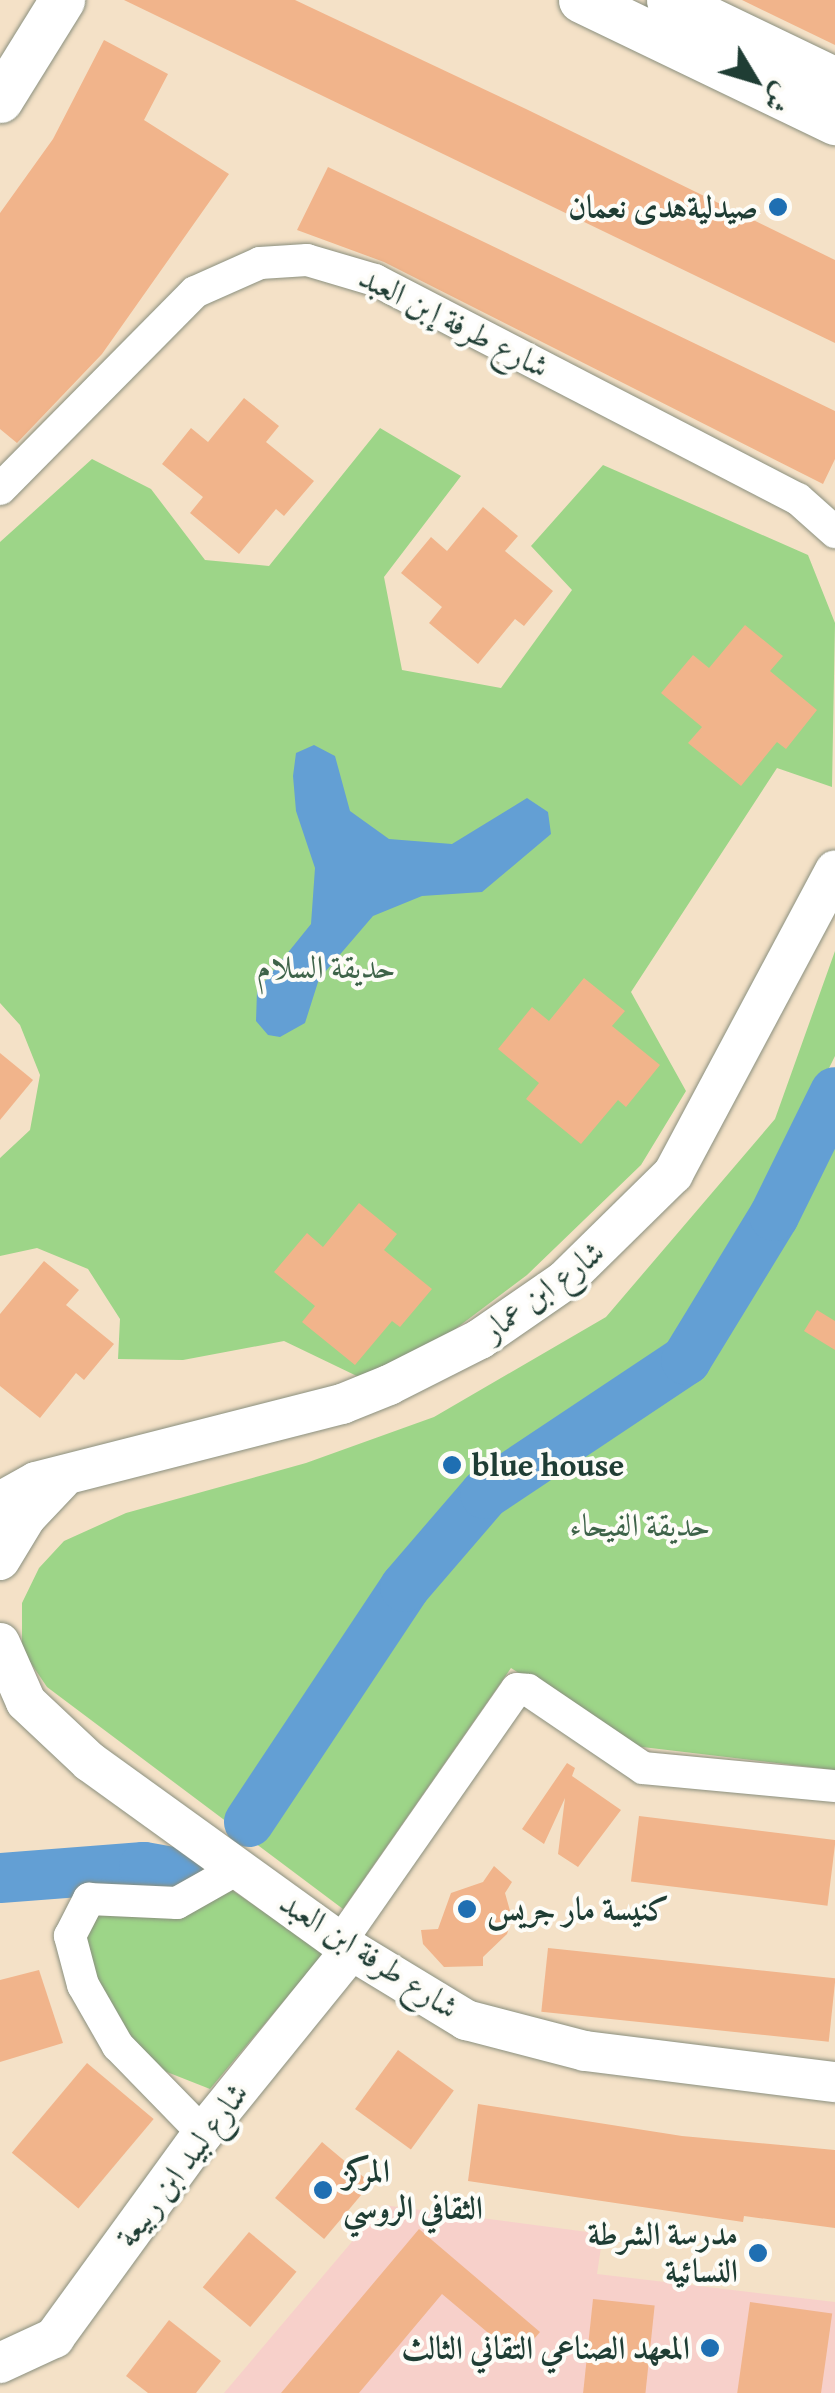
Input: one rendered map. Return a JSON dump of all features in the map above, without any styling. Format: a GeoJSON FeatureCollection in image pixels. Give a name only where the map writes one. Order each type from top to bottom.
{"type":"FeatureCollection","features":[{"type":"Feature","properties":{"kind":"main road"},"geometry":{"type":"LineString","coordinates":[[0,100],[62,0]]}},
{"type":"Feature","properties":{"kind":"main road"},"geometry":{"type":"LineString","coordinates":[[581,0],[835,122]]}},
{"type":"Feature","properties":{"kind":"main road"},"geometry":{"type":"LineString","coordinates":[[669,0],[835,80]]}},
{"type":"Feature","properties":{"kind":"street","name":"شارع طرفة إبن العبد"},"geometry":{"type":"LineString","coordinates":[[0,490],[195,292],[260,263],[307,260],[375,280],[798,499],[835,532]]}},
{"type":"Feature","properties":{"kind":"street","name":"شارع ابن عمار"},"geometry":{"type":"LineString","coordinates":[[0,1502],[33,1477],[390,1385],[480,1339],[564,1281],[673,1174],[835,872]]}},
{"type":"Feature","properties":{"kind":"street"},"geometry":{"type":"LineString","coordinates":[[0,1560],[26,1517],[33,1477]]}},
{"type":"Feature","properties":{"kind":"street","name":"شارع طرفة ابن العبد"},"geometry":{"type":"LineString","coordinates":[[0,1643],[26,1702],[44,1725],[346,1946],[466,2020],[520,2038],[835,2082]]}},
{"type":"Feature","properties":{"kind":"street"},"geometry":{"type":"LineString","coordinates":[[346,1946],[517,1689],[643,1768],[835,1786]]}},
{"type":"Feature","properties":{"kind":"street"},"geometry":{"type":"LineString","coordinates":[[203,2134],[118,2046],[83,1986],[70,1936],[88,1898],[178,1904],[239,1868]]}},
{"type":"Feature","properties":{"kind":"street","name":"شارع لبيد ابن ربيعة"},"geometry":{"type":"LineString","coordinates":[[0,2363],[54,2338],[346,1946]]}},
{"type":"Feature","properties":{"kind":"shaded area"},"geometry":{"type":"Polygon","coordinates":[[[383,2205],[603,2234],[597,2274],[835,2302],[835,2393],[224,2393],[383,2205]]]}},
{"type":"Feature","properties":{"kind":"green space","name":"حديقة السلام"},"geometry":{"type":"Polygon","coordinates":[[[380,428],[461,476],[384,577],[402,670],[501,688],[572,590],[531,546],[603,465],[808,555],[835,623],[832,787],[777,768],[631,992],[686,1091],[641,1165],[527,1275],[446,1336],[361,1378],[284,1341],[183,1360],[118,1359],[120,1319],[88,1269],[37,1248],[0,1256],[0,1158],[30,1130],[40,1075],[20,1025],[0,1003],[0,542],[92,459],[151,489],[205,560],[269,566],[380,428]]]}},
{"type":"Feature","properties":{"kind":"green space","name":"حديقة الفيحاء"},"geometry":{"type":"Polygon","coordinates":[[[835,951],[835,1056],[755,1218],[683,1329],[715,1348],[802,1202],[835,1129],[835,1770],[634,1746],[511,1668],[343,1909],[47,1687],[22,1650],[22,1603],[39,1568],[64,1541],[126,1513],[306,1463],[434,1417],[606,1317],[775,1119],[835,951]]]}},
{"type":"Feature","properties":{"kind":"green space"},"geometry":{"type":"Polygon","coordinates":[[[223,1884],[324,1953],[210,2089],[139,2061],[84,1961],[87,1913],[223,1884]]]}},
{"type":"Feature","properties":{"kind":"water"},"geometry":{"type":"Polygon","coordinates":[[[314,745],[335,756],[350,811],[389,839],[452,844],[527,798],[548,812],[551,834],[482,892],[422,896],[373,916],[319,979],[305,1023],[280,1037],[268,1035],[256,1021],[257,991],[311,924],[315,868],[296,811],[293,776],[296,753],[314,745]]]}},
{"type":"Feature","properties":{"kind":"building"},"geometry":{"type":"Polygon","coordinates":[[[124,0],[295,0],[526,109],[835,260],[835,343],[124,0]]]}},
{"type":"Feature","properties":{"kind":"building"},"geometry":{"type":"Polygon","coordinates":[[[742,0],[835,0],[835,45],[742,0]]]}},
{"type":"Feature","properties":{"kind":"building"},"geometry":{"type":"Polygon","coordinates":[[[104,40],[168,74],[144,120],[229,174],[102,354],[17,443],[0,429],[0,213],[53,139],[104,40]]]}},
{"type":"Feature","properties":{"kind":"building"},"geometry":{"type":"Polygon","coordinates":[[[328,167],[835,411],[835,459],[823,484],[384,262],[297,230],[328,167]]]}},
{"type":"Feature","properties":{"kind":"building"},"geometry":{"type":"Polygon","coordinates":[[[244,398],[279,426],[266,442],[314,481],[284,516],[276,509],[239,554],[190,513],[203,497],[162,464],[191,428],[208,442],[244,398]]]}},
{"type":"Feature","properties":{"kind":"building"},"geometry":{"type":"Polygon","coordinates":[[[483,507],[518,536],[505,551],[553,591],[524,626],[515,619],[478,664],[429,623],[442,607],[401,573],[431,537],[447,551],[483,507]]]}},
{"type":"Feature","properties":{"kind":"building"},"geometry":{"type":"Polygon","coordinates":[[[745,625],[783,656],[770,671],[817,710],[786,749],[777,742],[741,786],[688,743],[702,727],[661,693],[693,655],[709,668],[745,625]]]}},
{"type":"Feature","properties":{"kind":"building"},"geometry":{"type":"Polygon","coordinates":[[[584,978],[625,1011],[612,1026],[660,1065],[626,1107],[618,1100],[581,1144],[526,1099],[539,1083],[498,1049],[532,1007],[549,1021],[584,978]]]}},
{"type":"Feature","properties":{"kind":"building"},"geometry":{"type":"Polygon","coordinates":[[[0,1053],[33,1080],[0,1120],[0,1053]]]}},
{"type":"Feature","properties":{"kind":"building"},"geometry":{"type":"Polygon","coordinates":[[[359,1203],[397,1234],[384,1250],[432,1289],[400,1327],[392,1321],[355,1365],[302,1322],[315,1306],[274,1272],[307,1233],[323,1247],[359,1203]]]}},
{"type":"Feature","properties":{"kind":"building"},"geometry":{"type":"Polygon","coordinates":[[[44,1261],[79,1290],[66,1305],[114,1344],[84,1380],[76,1373],[40,1418],[0,1386],[0,1314],[44,1261]]]}},
{"type":"Feature","properties":{"kind":"building"},"geometry":{"type":"Polygon","coordinates":[[[817,1310],[835,1321],[835,1350],[804,1331],[817,1310]]]}},
{"type":"Feature","properties":{"kind":"building"},"geometry":{"type":"Polygon","coordinates":[[[567,1763],[575,1768],[572,1776],[621,1810],[578,1867],[558,1854],[565,1798],[544,1844],[522,1829],[567,1763]]]}},
{"type":"Feature","properties":{"kind":"building"},"geometry":{"type":"Polygon","coordinates":[[[639,1816],[835,1840],[827,1906],[631,1882],[639,1816]]]}},
{"type":"Feature","properties":{"kind":"building"},"geometry":{"type":"Polygon","coordinates":[[[494,1866],[512,1882],[505,1893],[512,1918],[507,1934],[483,1957],[483,1966],[444,1967],[423,1944],[421,1930],[438,1929],[451,1893],[483,1882],[494,1866]]]}},
{"type":"Feature","properties":{"kind":"building"},"geometry":{"type":"Polygon","coordinates":[[[548,1948],[835,1978],[829,2042],[541,2012],[548,1948]]]}},
{"type":"Feature","properties":{"kind":"building"},"geometry":{"type":"Polygon","coordinates":[[[39,1970],[63,2043],[0,2062],[0,1980],[39,1970]]]}},
{"type":"Feature","properties":{"kind":"building"},"geometry":{"type":"Polygon","coordinates":[[[398,2050],[454,2091],[411,2150],[355,2109],[398,2050]]]}},
{"type":"Feature","properties":{"kind":"building"},"geometry":{"type":"Polygon","coordinates":[[[87,2063],[154,2119],[78,2209],[12,2153],[87,2063]]]}},
{"type":"Feature","properties":{"kind":"building"},"geometry":{"type":"Polygon","coordinates":[[[478,2104],[682,2136],[835,2150],[835,2228],[744,2216],[743,2222],[468,2181],[478,2104]]]}},
{"type":"Feature","properties":{"kind":"building","name":"المركز الثقافي الروسي"},"geometry":{"type":"Polygon","coordinates":[[[322,2142],[371,2183],[324,2239],[275,2198],[322,2142]]]}},
{"type":"Feature","properties":{"kind":"building"},"geometry":{"type":"Polygon","coordinates":[[[419,2229],[540,2332],[518,2358],[442,2294],[359,2393],[281,2393],[419,2229]]]}},
{"type":"Feature","properties":{"kind":"building"},"geometry":{"type":"Polygon","coordinates":[[[249,2232],[296,2272],[250,2327],[203,2287],[249,2232]]]}},
{"type":"Feature","properties":{"kind":"building"},"geometry":{"type":"Polygon","coordinates":[[[593,2299],[655,2305],[645,2393],[583,2393],[593,2299]]]}},
{"type":"Feature","properties":{"kind":"building"},"geometry":{"type":"Polygon","coordinates":[[[750,2302],[832,2314],[821,2393],[737,2393],[750,2302]]]}},
{"type":"Feature","properties":{"kind":"building"},"geometry":{"type":"Polygon","coordinates":[[[169,2320],[221,2361],[196,2393],[148,2393],[126,2376],[169,2320]]]}},
{"type":"Feature","properties":{"kind":"waterway"},"geometry":{"type":"LineString","coordinates":[[249,1822],[405,1587],[485,1494],[686,1360],[774,1216],[835,1092]]}},
{"type":"Feature","properties":{"kind":"waterway"},"geometry":{"type":"LineString","coordinates":[[0,1878],[144,1867],[184,1874]]}},
{"type":"Feature","properties":{"kind":"place","name":"صيدليةهدى نعمان"},"geometry":{"type":"Point","coordinates":[778,207]}},
{"type":"Feature","properties":{"kind":"place","name":"blue house"},"geometry":{"type":"Point","coordinates":[452,1465]}},
{"type":"Feature","properties":{"kind":"place","name":"كنيسة مار جريس"},"geometry":{"type":"Point","coordinates":[467,1909]}},
{"type":"Feature","properties":{"kind":"place","name":"المركز الثقافي الروسي"},"geometry":{"type":"Point","coordinates":[323,2190]}},
{"type":"Feature","properties":{"kind":"place","name":"مدرسة الشرطة النسائية"},"geometry":{"type":"Point","coordinates":[758,2253]}},
{"type":"Feature","properties":{"kind":"place","name":"المعهد الصناعي التقاني الثالث"},"geometry":{"type":"Point","coordinates":[710,2348]}}]}
